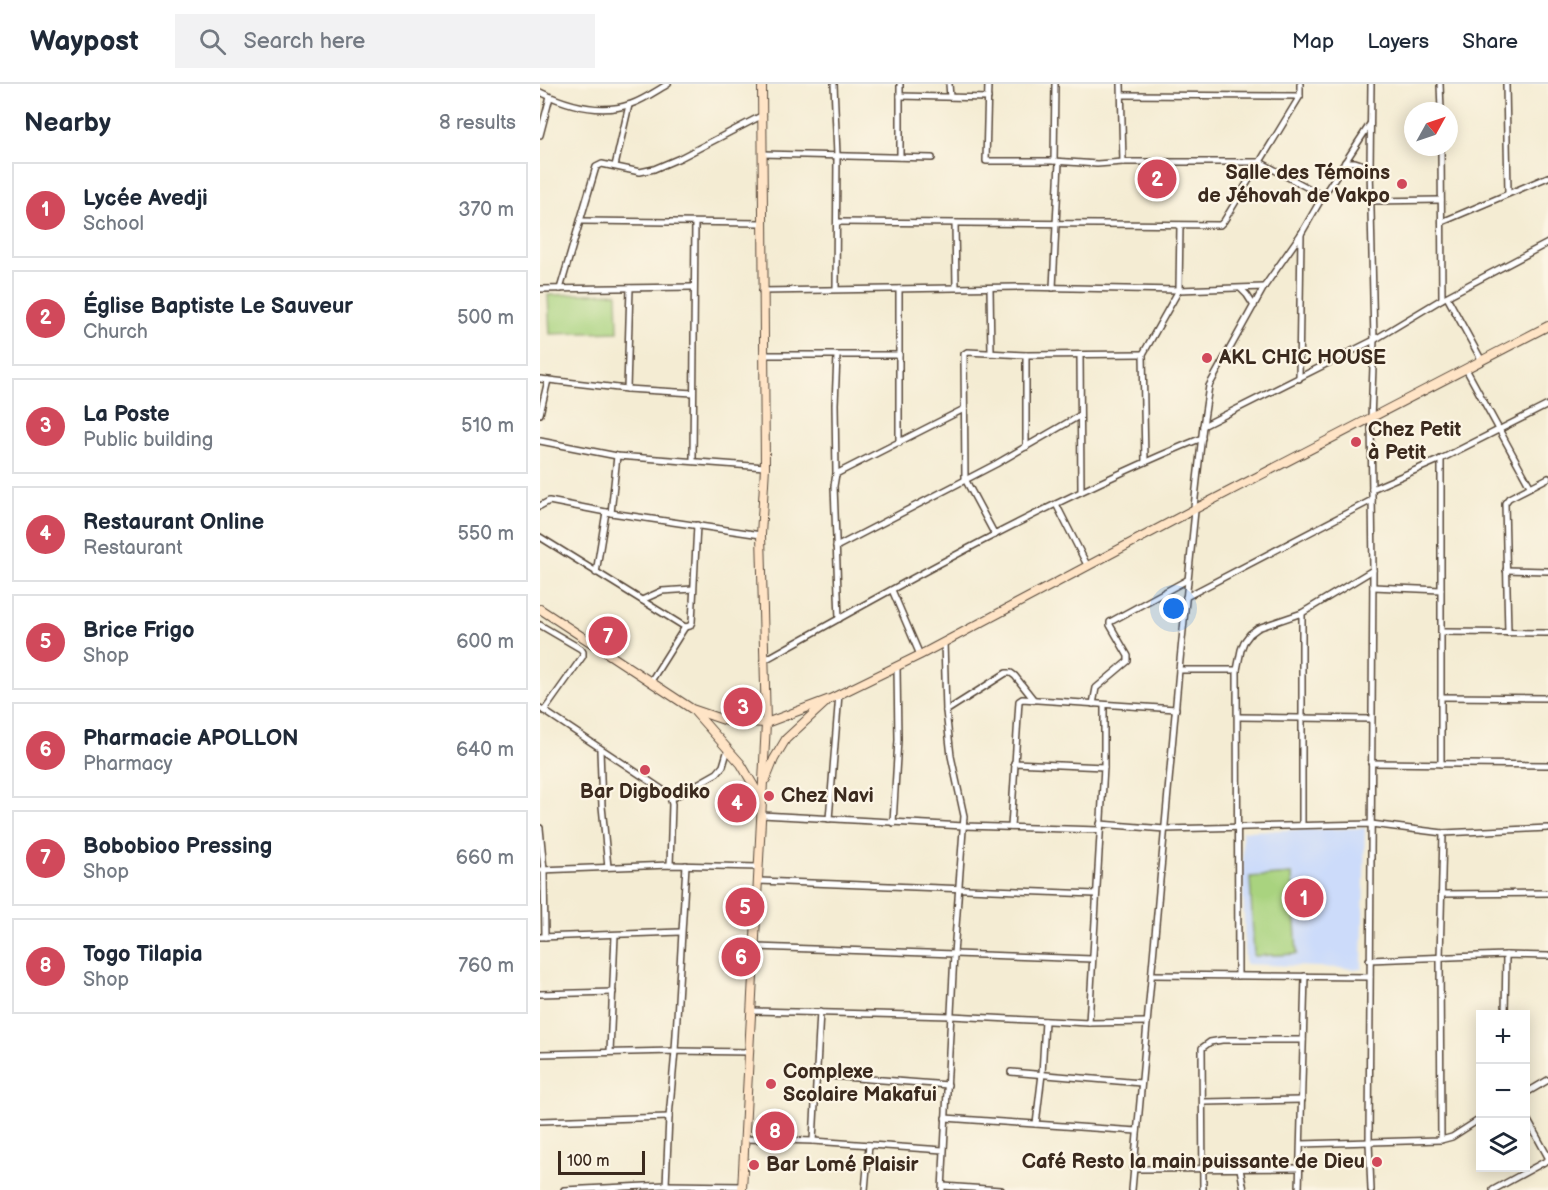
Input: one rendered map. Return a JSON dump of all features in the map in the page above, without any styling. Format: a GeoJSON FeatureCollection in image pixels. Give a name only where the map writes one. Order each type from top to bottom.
{"type":"FeatureCollection","features":[{"type":"Feature","properties":{"kind":"street"},"geometry":{"type":"LineString","coordinates":[[540,92],[570,104],[594,109],[618,108],[629,105],[668,84]]}},
{"type":"Feature","properties":{"kind":"street"},"geometry":{"type":"LineString","coordinates":[[564,1190],[645,1188],[666,1185],[742,1188],[766,723],[761,535],[765,467],[762,84]]}},
{"type":"Feature","properties":{"kind":"street"},"geometry":{"type":"LineString","coordinates":[[834,84],[837,155],[836,289]]}},
{"type":"Feature","properties":{"kind":"street"},"geometry":{"type":"LineString","coordinates":[[900,84],[900,157]]}},
{"type":"Feature","properties":{"kind":"street"},"geometry":{"type":"LineString","coordinates":[[949,84],[950,97]]}},
{"type":"Feature","properties":{"kind":"street"},"geometry":{"type":"LineString","coordinates":[[988,84],[986,160],[1096,164],[1260,162],[1323,196]]}},
{"type":"Feature","properties":{"kind":"street"},"geometry":{"type":"LineString","coordinates":[[1053,288],[1057,224],[1055,84]]}},
{"type":"Feature","properties":{"kind":"street"},"geometry":{"type":"LineString","coordinates":[[1121,84],[1123,162]]}},
{"type":"Feature","properties":{"kind":"street"},"geometry":{"type":"LineString","coordinates":[[837,222],[1222,224],[1300,96],[1300,84]]}},
{"type":"Feature","properties":{"kind":"street"},"geometry":{"type":"LineString","coordinates":[[1371,84],[1370,167],[1374,340],[1371,420],[1373,587],[1369,960],[1371,1190]]}},
{"type":"Feature","properties":{"kind":"street"},"geometry":{"type":"LineString","coordinates":[[1440,84],[1441,102]]}},
{"type":"Feature","properties":{"kind":"street"},"geometry":{"type":"LineString","coordinates":[[1506,84],[1508,193]]}},
{"type":"Feature","properties":{"kind":"street"},"geometry":{"type":"LineString","coordinates":[[1122,95],[1300,96]]}},
{"type":"Feature","properties":{"kind":"street"},"geometry":{"type":"LineString","coordinates":[[900,96],[988,98]]}},
{"type":"Feature","properties":{"kind":"street"},"geometry":{"type":"LineString","coordinates":[[540,135],[550,97]]}},
{"type":"Feature","properties":{"kind":"street"},"geometry":{"type":"LineString","coordinates":[[615,166],[629,105]]}},
{"type":"Feature","properties":{"kind":"street"},"geometry":{"type":"LineString","coordinates":[[560,289],[593,172],[602,164],[640,172],[654,168],[680,158],[763,115]]}},
{"type":"Feature","properties":{"kind":"street"},"geometry":{"type":"LineString","coordinates":[[1132,1190],[1179,670],[1209,386],[1264,287],[1301,234],[1370,124]]}},
{"type":"Feature","properties":{"kind":"street"},"geometry":{"type":"LineString","coordinates":[[762,154],[932,158]]}},
{"type":"Feature","properties":{"kind":"street"},"geometry":{"type":"LineString","coordinates":[[1441,156],[1445,298],[1482,361]]}},
{"type":"Feature","properties":{"kind":"street"},"geometry":{"type":"LineString","coordinates":[[1345,162],[1355,162],[1370,167]]}},
{"type":"Feature","properties":{"kind":"street"},"geometry":{"type":"LineString","coordinates":[[1442,222],[1548,177]]}},
{"type":"Feature","properties":{"kind":"street"},"geometry":{"type":"LineString","coordinates":[[1371,201],[1442,200]]}},
{"type":"Feature","properties":{"kind":"street"},"geometry":{"type":"LineString","coordinates":[[581,221],[762,223]]}},
{"type":"Feature","properties":{"kind":"street"},"geometry":{"type":"LineString","coordinates":[[693,460],[694,223]]}},
{"type":"Feature","properties":{"kind":"street"},"geometry":{"type":"LineString","coordinates":[[955,223],[956,287]]}},
{"type":"Feature","properties":{"kind":"street"},"geometry":{"type":"LineString","coordinates":[[1145,461],[1143,354],[1179,290],[1180,225]]}},
{"type":"Feature","properties":{"kind":"street"},"geometry":{"type":"LineString","coordinates":[[1299,379],[1301,234]]}},
{"type":"Feature","properties":{"kind":"street"},"geometry":{"type":"LineString","coordinates":[[1203,426],[1374,340],[1445,298],[1548,243]]}},
{"type":"Feature","properties":{"kind":"street"},"geometry":{"type":"LineString","coordinates":[[540,289],[693,287]]}},
{"type":"Feature","properties":{"kind":"street"},"geometry":{"type":"LineString","coordinates":[[762,291],[956,287],[1179,290],[1264,287]]}},
{"type":"Feature","properties":{"kind":"street"},"geometry":{"type":"LineString","coordinates":[[627,389],[630,288]]}},
{"type":"Feature","properties":{"kind":"street"},"geometry":{"type":"LineString","coordinates":[[990,288],[992,353]]}},
{"type":"Feature","properties":{"kind":"street"},"geometry":{"type":"LineString","coordinates":[[1239,288],[1254,306]]}},
{"type":"Feature","properties":{"kind":"street"},"geometry":{"type":"LineString","coordinates":[[899,289],[899,443]]}},
{"type":"Feature","properties":{"kind":"street"},"geometry":{"type":"LineString","coordinates":[[692,709],[727,721],[766,723],[830,699],[897,667],[1087,565],[1371,420],[1548,326]]}},
{"type":"Feature","properties":{"kind":"street"},"geometry":{"type":"LineString","coordinates":[[995,535],[965,479],[964,354],[967,352],[1026,355],[1143,354]]}},
{"type":"Feature","properties":{"kind":"street"},"geometry":{"type":"LineString","coordinates":[[763,355],[899,355]]}},
{"type":"Feature","properties":{"kind":"street"},"geometry":{"type":"LineString","coordinates":[[1026,355],[1026,447]]}},
{"type":"Feature","properties":{"kind":"street"},"geometry":{"type":"LineString","coordinates":[[1080,355],[1081,490]]}},
{"type":"Feature","properties":{"kind":"street"},"geometry":{"type":"LineString","coordinates":[[837,356],[834,486],[839,619]]}},
{"type":"Feature","properties":{"kind":"street"},"geometry":{"type":"LineString","coordinates":[[1466,369],[1501,429],[1530,486]]}},
{"type":"Feature","properties":{"kind":"street"},"geometry":{"type":"LineString","coordinates":[[540,379],[627,389],[693,393]]}},
{"type":"Feature","properties":{"kind":"street"},"geometry":{"type":"LineString","coordinates":[[540,414],[548,380]]}},
{"type":"Feature","properties":{"kind":"street"},"geometry":{"type":"LineString","coordinates":[[1372,489],[1441,459],[1548,405]]}},
{"type":"Feature","properties":{"kind":"street"},"geometry":{"type":"LineString","coordinates":[[836,474],[964,409]]}},
{"type":"Feature","properties":{"kind":"street"},"geometry":{"type":"LineString","coordinates":[[836,547],[1026,447],[1079,416]]}},
{"type":"Feature","properties":{"kind":"street"},"geometry":{"type":"LineString","coordinates":[[763,661],[1081,490],[1202,438]]}},
{"type":"Feature","properties":{"kind":"street"},"geometry":{"type":"LineString","coordinates":[[540,441],[617,456],[765,467]]}},
{"type":"Feature","properties":{"kind":"street"},"geometry":{"type":"LineString","coordinates":[[596,573],[609,513],[617,456]]}},
{"type":"Feature","properties":{"kind":"street"},"geometry":{"type":"LineString","coordinates":[[1441,459],[1441,764]]}},
{"type":"Feature","properties":{"kind":"street"},"geometry":{"type":"LineString","coordinates":[[1508,633],[1505,503],[1509,498],[1548,478]]}},
{"type":"Feature","properties":{"kind":"street"},"geometry":{"type":"LineString","coordinates":[[1186,597],[1372,500]]}},
{"type":"Feature","properties":{"kind":"street"},"geometry":{"type":"LineString","coordinates":[[540,506],[549,501],[609,513],[761,535]]}},
{"type":"Feature","properties":{"kind":"street"},"geometry":{"type":"LineString","coordinates":[[1056,504],[1087,565]]}},
{"type":"Feature","properties":{"kind":"street"},"geometry":{"type":"LineString","coordinates":[[651,681],[685,627],[690,626],[692,622],[697,525]]}},
{"type":"Feature","properties":{"kind":"street"},"geometry":{"type":"LineString","coordinates":[[540,537],[685,627]]}},
{"type":"Feature","properties":{"kind":"street"},"geometry":{"type":"LineString","coordinates":[[1238,976],[1237,670],[1241,650],[1250,634],[1258,628],[1302,613],[1373,570]]}},
{"type":"Feature","properties":{"kind":"street"},"geometry":{"type":"LineString","coordinates":[[1506,570],[1548,571]]}},
{"type":"Feature","properties":{"kind":"street"},"geometry":{"type":"LineString","coordinates":[[1093,704],[1096,688],[1128,661],[1128,656],[1110,626],[1112,619],[1188,580]]}},
{"type":"Feature","properties":{"kind":"street"},"geometry":{"type":"LineString","coordinates":[[1373,587],[1441,590]]}},
{"type":"Feature","properties":{"kind":"street"},"geometry":{"type":"LineString","coordinates":[[642,600],[662,591],[693,589]]}},
{"type":"Feature","properties":{"kind":"street"},"geometry":{"type":"LineString","coordinates":[[892,590],[920,655]]}},
{"type":"Feature","properties":{"kind":"street"},"geometry":{"type":"LineString","coordinates":[[540,609],[692,709],[741,764],[763,800]]}},
{"type":"Feature","properties":{"kind":"street"},"geometry":{"type":"LineString","coordinates":[[1302,613],[1302,824]]}},
{"type":"Feature","properties":{"kind":"street"},"geometry":{"type":"LineString","coordinates":[[540,625],[584,652],[542,710],[669,794],[671,798],[670,865]]}},
{"type":"Feature","properties":{"kind":"street"},"geometry":{"type":"LineString","coordinates":[[1441,632],[1548,633]]}},
{"type":"Feature","properties":{"kind":"street"},"geometry":{"type":"LineString","coordinates":[[944,642],[946,711],[951,756],[964,816],[954,954],[942,1188],[1001,1190]]}},
{"type":"Feature","properties":{"kind":"street"},"geometry":{"type":"LineString","coordinates":[[893,822],[898,740],[897,667]]}},
{"type":"Feature","properties":{"kind":"street"},"geometry":{"type":"LineString","coordinates":[[1179,670],[1237,670]]}},
{"type":"Feature","properties":{"kind":"street"},"geometry":{"type":"LineString","coordinates":[[946,711],[1006,673],[1015,676],[1034,700]]}},
{"type":"Feature","properties":{"kind":"street"},"geometry":{"type":"LineString","coordinates":[[829,819],[839,694]]}},
{"type":"Feature","properties":{"kind":"street"},"geometry":{"type":"LineString","coordinates":[[1441,697],[1548,698]]}},
{"type":"Feature","properties":{"kind":"street"},"geometry":{"type":"LineString","coordinates":[[764,786],[774,759],[786,739],[830,699]]}},
{"type":"Feature","properties":{"kind":"street"},"geometry":{"type":"LineString","coordinates":[[1011,827],[1017,704],[1022,699],[1176,709]]}},
{"type":"Feature","properties":{"kind":"street"},"geometry":{"type":"LineString","coordinates":[[1089,1023],[1104,767],[1104,705]]}},
{"type":"Feature","properties":{"kind":"street"},"geometry":{"type":"LineString","coordinates":[[1238,717],[1371,718]]}},
{"type":"Feature","properties":{"kind":"street"},"geometry":{"type":"LineString","coordinates":[[671,798],[717,773],[723,766],[728,749]]}},
{"type":"Feature","properties":{"kind":"street"},"geometry":{"type":"LineString","coordinates":[[600,750],[602,806],[608,867]]}},
{"type":"Feature","properties":{"kind":"street"},"geometry":{"type":"LineString","coordinates":[[1371,763],[1548,765]]}},
{"type":"Feature","properties":{"kind":"street"},"geometry":{"type":"LineString","coordinates":[[1014,764],[1104,767]]}},
{"type":"Feature","properties":{"kind":"street"},"geometry":{"type":"LineString","coordinates":[[762,815],[1011,827],[1165,829],[1371,824],[1443,833],[1548,828]]}},
{"type":"Feature","properties":{"kind":"street"},"geometry":{"type":"LineString","coordinates":[[540,828],[542,937],[681,933]]}},
{"type":"Feature","properties":{"kind":"street"},"geometry":{"type":"LineString","coordinates":[[1442,1140],[1440,959],[1443,833]]}},
{"type":"Feature","properties":{"kind":"street"},"geometry":{"type":"LineString","coordinates":[[542,870],[670,865],[759,867]]}},
{"type":"Feature","properties":{"kind":"street"},"geometry":{"type":"LineString","coordinates":[[666,1185],[686,865]]}},
{"type":"Feature","properties":{"kind":"street"},"geometry":{"type":"LineString","coordinates":[[759,881],[1095,894]]}},
{"type":"Feature","properties":{"kind":"street"},"geometry":{"type":"LineString","coordinates":[[1441,894],[1548,893]]}},
{"type":"Feature","properties":{"kind":"street"},"geometry":{"type":"LineString","coordinates":[[610,1052],[615,934]]}},
{"type":"Feature","properties":{"kind":"street"},"geometry":{"type":"LineString","coordinates":[[756,947],[1092,959]]}},
{"type":"Feature","properties":{"kind":"street"},"geometry":{"type":"LineString","coordinates":[[1504,1010],[1506,956]]}},
{"type":"Feature","properties":{"kind":"street"},"geometry":{"type":"LineString","coordinates":[[1369,960],[1548,956]]}},
{"type":"Feature","properties":{"kind":"street"},"geometry":{"type":"LineString","coordinates":[[1152,975],[1370,977]]}},
{"type":"Feature","properties":{"kind":"street"},"geometry":{"type":"LineString","coordinates":[[1299,1190],[1305,976]]}},
{"type":"Feature","properties":{"kind":"street"},"geometry":{"type":"LineString","coordinates":[[540,994],[613,992]]}},
{"type":"Feature","properties":{"kind":"street"},"geometry":{"type":"LineString","coordinates":[[752,1011],[951,1016],[1089,1023],[1146,1022]]}},
{"type":"Feature","properties":{"kind":"street"},"geometry":{"type":"LineString","coordinates":[[813,1141],[820,1012]]}},
{"type":"Feature","properties":{"kind":"street"},"geometry":{"type":"LineString","coordinates":[[1036,1124],[1045,1021]]}},
{"type":"Feature","properties":{"kind":"street"},"geometry":{"type":"LineString","coordinates":[[1203,1190],[1203,1048],[1210,1042],[1233,1040],[1303,1040]]}},
{"type":"Feature","properties":{"kind":"street"},"geometry":{"type":"LineString","coordinates":[[540,1054],[750,1052]]}},
{"type":"Feature","properties":{"kind":"street"},"geometry":{"type":"LineString","coordinates":[[1011,1072],[1141,1083]]}},
{"type":"Feature","properties":{"kind":"street"},"geometry":{"type":"LineString","coordinates":[[817,1075],[948,1085]]}},
{"type":"Feature","properties":{"kind":"street"},"geometry":{"type":"LineString","coordinates":[[1530,1091],[1548,1080]]}},
{"type":"Feature","properties":{"kind":"street"},"geometry":{"type":"LineString","coordinates":[[1204,1102],[1302,1100]]}},
{"type":"Feature","properties":{"kind":"street"},"geometry":{"type":"LineString","coordinates":[[540,1121],[669,1117]]}},
{"type":"Feature","properties":{"kind":"street"},"geometry":{"type":"LineString","coordinates":[[945,1118],[1137,1131]]}},
{"type":"Feature","properties":{"kind":"street"},"geometry":{"type":"LineString","coordinates":[[1493,1190],[1548,1159],[1527,1118]]}},
{"type":"Feature","properties":{"kind":"street"},"geometry":{"type":"LineString","coordinates":[[1301,1143],[1442,1140],[1452,1137],[1476,1122]]}},
{"type":"Feature","properties":{"kind":"street"},"geometry":{"type":"LineString","coordinates":[[745,1139],[943,1150]]}},
{"type":"Feature","properties":{"kind":"street"},"geometry":{"type":"LineString","coordinates":[[866,1190],[868,1145]]}},
{"type":"Feature","properties":{"kind":"street"},"geometry":{"type":"LineString","coordinates":[[1240,1168],[1244,1190]]}},
{"type":"Feature","properties":{"kind":"street"},"geometry":{"type":"LineString","coordinates":[[1133,1169],[1300,1168]]}},
{"type":"Feature","properties":{"kind":"shaded area"},"geometry":{"type":"Polygon","coordinates":[[[1365,828],[1362,969],[1245,964],[1242,831],[1365,828]]]}},
{"type":"Feature","properties":{"kind":"green space"},"geometry":{"type":"Polygon","coordinates":[[[617,293],[618,332],[550,334],[548,295],[617,293]]]}},
{"type":"Feature","properties":{"kind":"green space"},"geometry":{"type":"Polygon","coordinates":[[[1292,874],[1297,954],[1254,956],[1250,877],[1292,874]]]}},
{"type":"Feature","properties":{"kind":"place","name":"Église Baptiste Le Sauveur"},"geometry":{"type":"Point","coordinates":[1157,179]}},
{"type":"Feature","properties":{"kind":"place","name":"Salle des Témoins de Jéhovah de Vakpo"},"geometry":{"type":"Point","coordinates":[1402,184]}},
{"type":"Feature","properties":{"kind":"place","name":"AKL CHIC HOUSE"},"geometry":{"type":"Point","coordinates":[1207,358]}},
{"type":"Feature","properties":{"kind":"place","name":"Chez Petit à Petit"},"geometry":{"type":"Point","coordinates":[1356,442]}},
{"type":"Feature","properties":{"kind":"place","name":"Bobobioo Pressing"},"geometry":{"type":"Point","coordinates":[608,636]}},
{"type":"Feature","properties":{"kind":"place","name":"La Poste"},"geometry":{"type":"Point","coordinates":[743,707]}},
{"type":"Feature","properties":{"kind":"place","name":"Bar Digbodiko"},"geometry":{"type":"Point","coordinates":[645,770]}},
{"type":"Feature","properties":{"kind":"place","name":"Chez Navi"},"geometry":{"type":"Point","coordinates":[769,796]}},
{"type":"Feature","properties":{"kind":"place","name":"Restaurant Online"},"geometry":{"type":"Point","coordinates":[737,803]}},
{"type":"Feature","properties":{"kind":"place","name":"Lycée Avedji"},"geometry":{"type":"Point","coordinates":[1304,898]}},
{"type":"Feature","properties":{"kind":"place","name":"Brice Frigo"},"geometry":{"type":"Point","coordinates":[745,907]}},
{"type":"Feature","properties":{"kind":"place","name":"Pharmacie APOLLON"},"geometry":{"type":"Point","coordinates":[741,957]}},
{"type":"Feature","properties":{"kind":"place","name":"Complexe Scolaire Makafui"},"geometry":{"type":"Point","coordinates":[771,1084]}},
{"type":"Feature","properties":{"kind":"place","name":"Togo Tilapia"},"geometry":{"type":"Point","coordinates":[775,1131]}},
{"type":"Feature","properties":{"kind":"place","name":"Café Resto la main puissante de Dieu"},"geometry":{"type":"Point","coordinates":[1377,1162]}},
{"type":"Feature","properties":{"kind":"place","name":"Bar Lomé Plaisir"},"geometry":{"type":"Point","coordinates":[754,1165]}}]}
